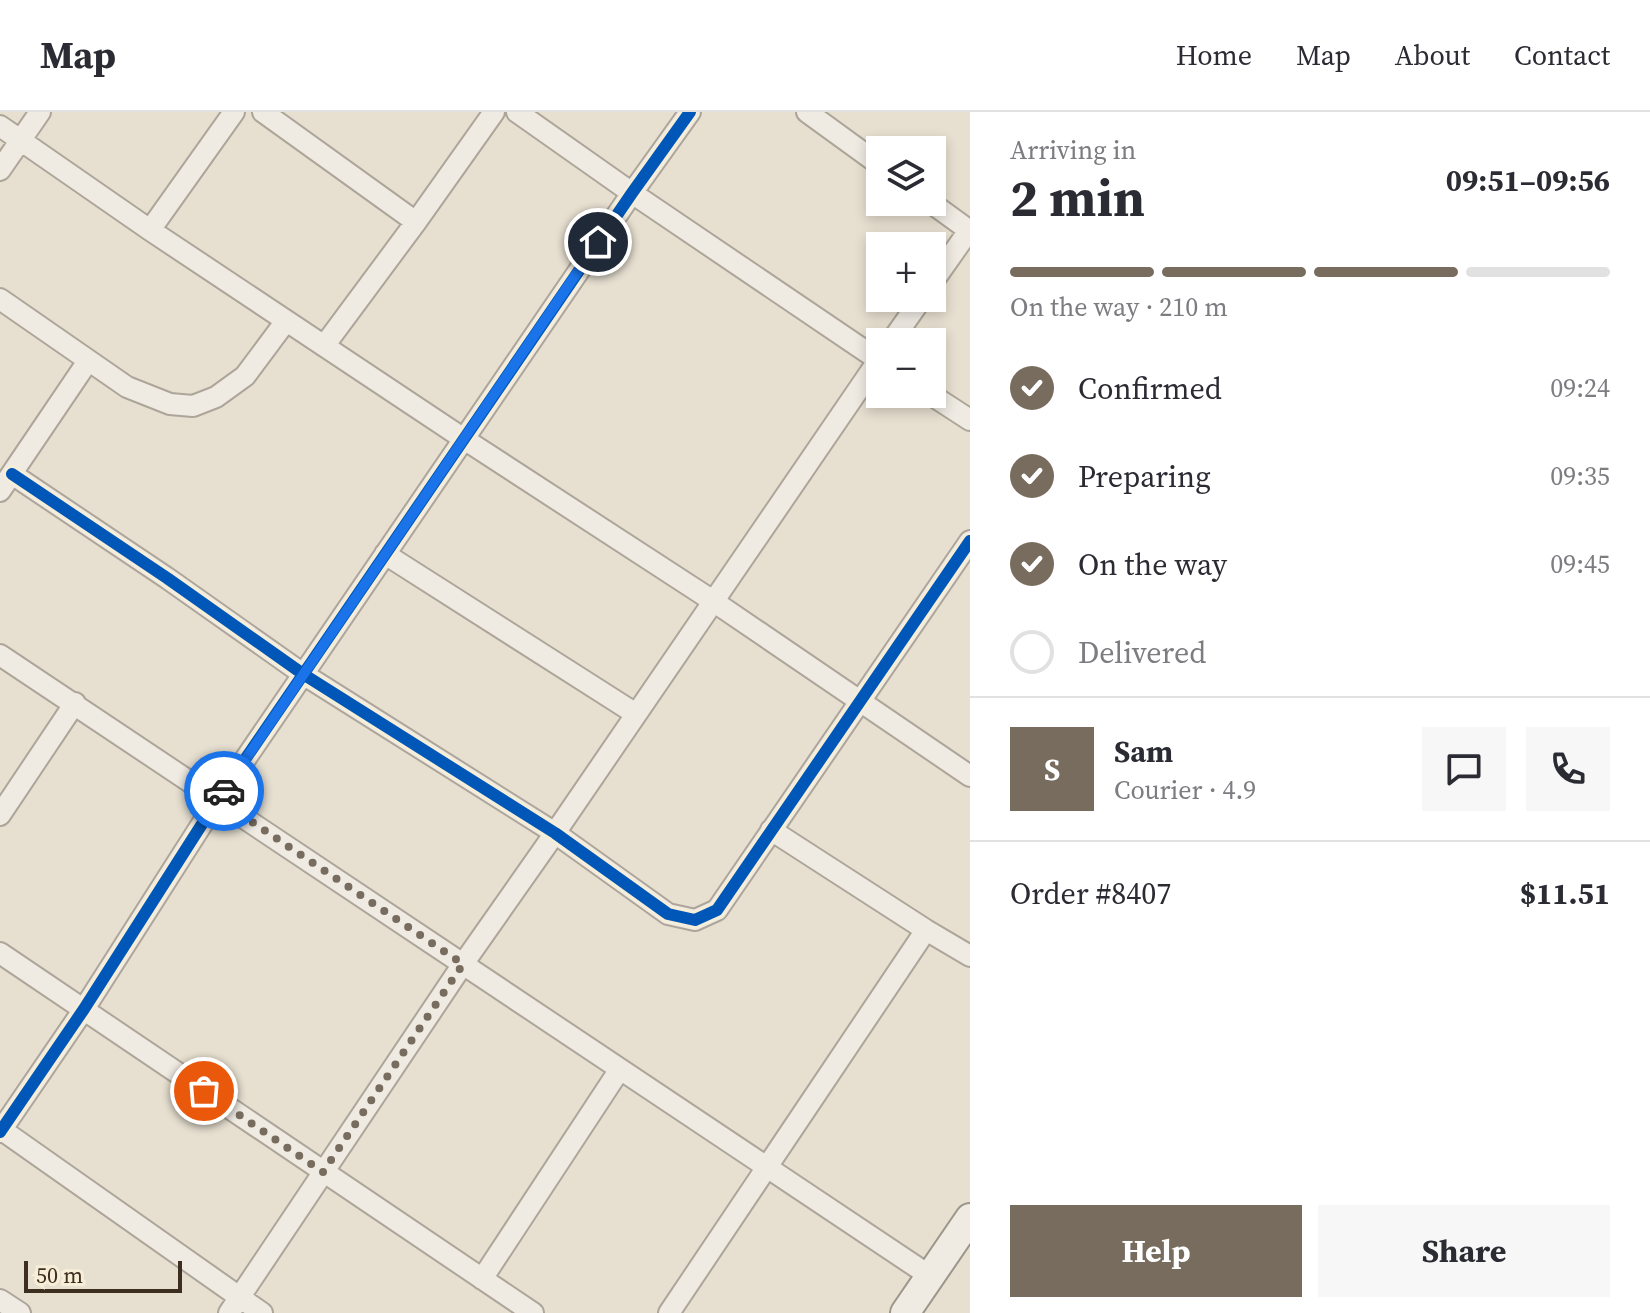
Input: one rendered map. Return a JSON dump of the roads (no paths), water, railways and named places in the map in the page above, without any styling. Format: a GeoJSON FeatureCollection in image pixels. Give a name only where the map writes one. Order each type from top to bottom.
{"type":"FeatureCollection","features":[{"type":"Feature","properties":{"kind":"street"},"geometry":{"type":"LineString","coordinates":[[0,170],[40,112]]}},
{"type":"Feature","properties":{"kind":"street"},"geometry":{"type":"LineString","coordinates":[[150,230],[234,112]]}},
{"type":"Feature","properties":{"kind":"street"},"geometry":{"type":"LineString","coordinates":[[263,112],[416,222]]}},
{"type":"Feature","properties":{"kind":"street"},"geometry":{"type":"LineString","coordinates":[[324,346],[494,112]]}},
{"type":"Feature","properties":{"kind":"street"},"geometry":{"type":"LineString","coordinates":[[517,112],[866,351]]}},
{"type":"Feature","properties":{"kind":"street"},"geometry":{"type":"LineString","coordinates":[[262,1313],[234,1305],[1,1131],[84,1009],[218,799],[690,112]]}},
{"type":"Feature","properties":{"kind":"street"},"geometry":{"type":"LineString","coordinates":[[807,112],[866,155]]}},
{"type":"Feature","properties":{"kind":"street"},"geometry":{"type":"LineString","coordinates":[[0,126],[150,230],[713,601],[970,776]]}},
{"type":"Feature","properties":{"kind":"street"},"geometry":{"type":"LineString","coordinates":[[946,213],[970,230],[946,263]]}},
{"type":"Feature","properties":{"kind":"street"},"geometry":{"type":"LineString","coordinates":[[0,299],[127,387],[170,404],[193,406],[216,397],[245,376],[286,321]]}},
{"type":"Feature","properties":{"kind":"street"},"geometry":{"type":"LineString","coordinates":[[88,361],[6,482],[167,578],[303,674],[555,833],[668,914],[695,920],[717,910],[970,541]]}},
{"type":"Feature","properties":{"kind":"street"},"geometry":{"type":"LineString","coordinates":[[234,1305],[463,964],[866,379]]}},
{"type":"Feature","properties":{"kind":"street"},"geometry":{"type":"LineString","coordinates":[[946,404],[970,420]]}},
{"type":"Feature","properties":{"kind":"street"},"geometry":{"type":"LineString","coordinates":[[385,554],[636,714]]}},
{"type":"Feature","properties":{"kind":"street"},"geometry":{"type":"LineString","coordinates":[[0,655],[930,1276]]}},
{"type":"Feature","properties":{"kind":"street"},"geometry":{"type":"LineString","coordinates":[[0,815],[75,703]]}},
{"type":"Feature","properties":{"kind":"street"},"geometry":{"type":"LineString","coordinates":[[771,830],[970,956]]}},
{"type":"Feature","properties":{"kind":"street"},"geometry":{"type":"LineString","coordinates":[[669,1313],[926,930]]}},
{"type":"Feature","properties":{"kind":"street"},"geometry":{"type":"LineString","coordinates":[[0,953],[533,1313]]}},
{"type":"Feature","properties":{"kind":"street"},"geometry":{"type":"LineString","coordinates":[[482,1279],[620,1069]]}},
{"type":"Feature","properties":{"kind":"street"},"geometry":{"type":"LineString","coordinates":[[905,1313],[970,1218]]}},
{"type":"Feature","properties":{"kind":"street"},"geometry":{"type":"LineString","coordinates":[[0,1300],[20,1313]]}}]}
